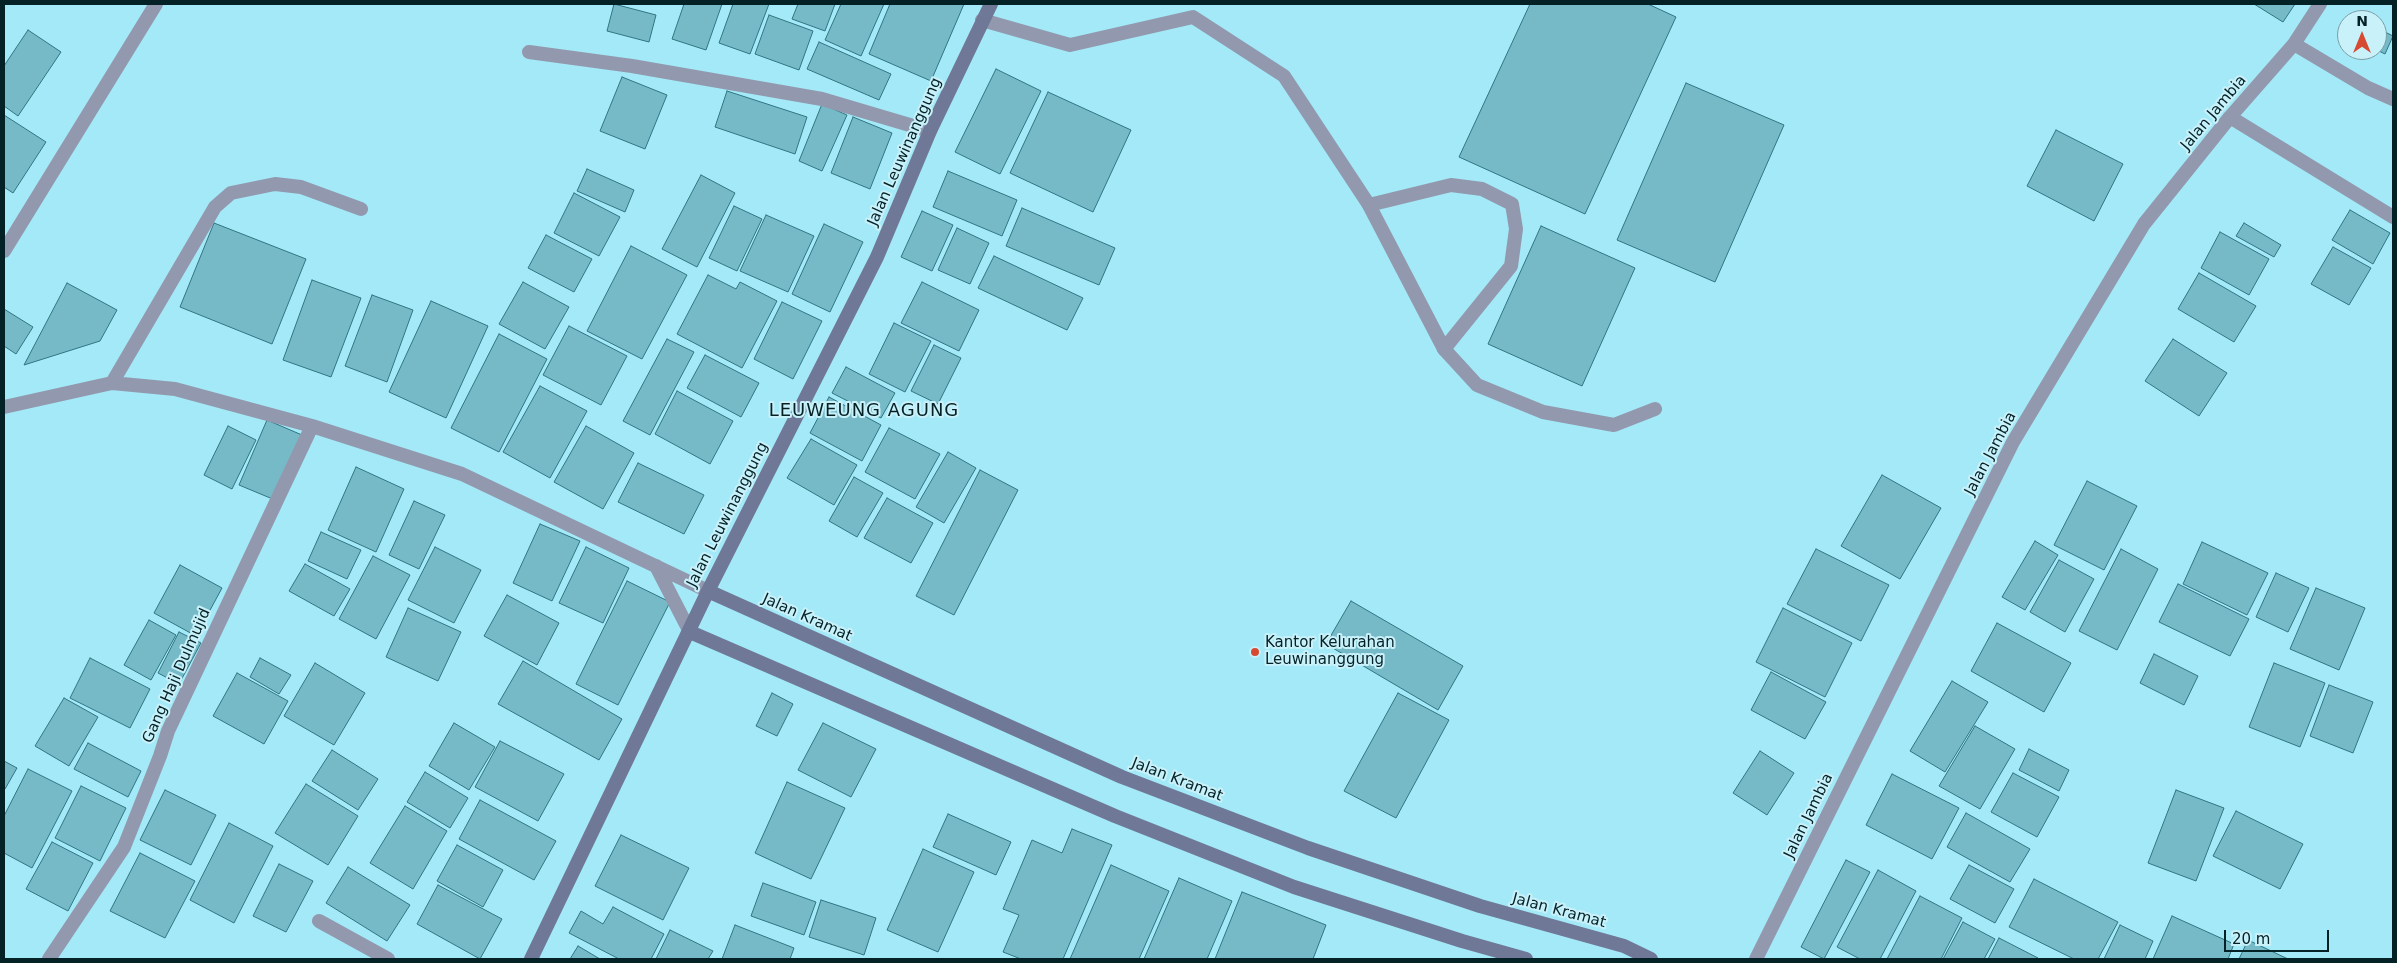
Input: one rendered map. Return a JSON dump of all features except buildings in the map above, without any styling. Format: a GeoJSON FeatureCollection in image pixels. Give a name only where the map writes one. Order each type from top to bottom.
{"type":"FeatureCollection","features":[{"type":"Feature","properties":{"kind":"main road","name":"Jalan Leuwinanggung"},"geometry":{"type":"LineString","coordinates":[[531,959],[690,632],[708,591],[877,257],[930,131],[991,4]]}},
{"type":"Feature","properties":{"kind":"main road","name":"Jalan Kramat"},"geometry":{"type":"LineString","coordinates":[[708,591],[1122,777],[1308,848],[1480,906],[1624,946],[1651,959]]}},
{"type":"Feature","properties":{"kind":"main road"},"geometry":{"type":"LineString","coordinates":[[690,632],[1115,816],[1285,884],[1462,941],[1526,959]]}},
{"type":"Feature","properties":{"kind":"street"},"geometry":{"type":"LineString","coordinates":[[4,251],[156,4]]}},
{"type":"Feature","properties":{"kind":"street","name":"Jalan Jambia"},"geometry":{"type":"LineString","coordinates":[[1756,959],[2013,442],[2144,224],[2230,118],[2294,44],[2320,4]]}},
{"type":"Feature","properties":{"kind":"street"},"geometry":{"type":"LineString","coordinates":[[982,20],[1070,45],[1193,17],[1284,76],[1369,206],[1444,349],[1477,385],[1543,412],[1614,425],[1655,409]]}},
{"type":"Feature","properties":{"kind":"street"},"geometry":{"type":"LineString","coordinates":[[2294,44],[2368,88],[2393,99]]}},
{"type":"Feature","properties":{"kind":"street"},"geometry":{"type":"LineString","coordinates":[[529,52],[632,66],[822,99],[930,131]]}},
{"type":"Feature","properties":{"kind":"street"},"geometry":{"type":"LineString","coordinates":[[2230,118],[2393,217]]}},
{"type":"Feature","properties":{"kind":"street"},"geometry":{"type":"LineString","coordinates":[[112,383],[215,207],[231,193],[275,184],[301,187],[361,209]]}},
{"type":"Feature","properties":{"kind":"street"},"geometry":{"type":"LineString","coordinates":[[1369,206],[1451,185],[1482,189],[1512,204],[1516,229],[1511,266],[1444,349]]}},
{"type":"Feature","properties":{"kind":"street"},"geometry":{"type":"LineString","coordinates":[[4,407],[112,383],[175,389],[312,426],[462,474],[708,591]]}},
{"type":"Feature","properties":{"kind":"street","name":"Gang Haji Dulmujid"},"geometry":{"type":"LineString","coordinates":[[49,959],[124,847],[168,731],[312,426]]}},
{"type":"Feature","properties":{"kind":"street"},"geometry":{"type":"LineString","coordinates":[[656,566],[690,632]]}},
{"type":"Feature","properties":{"kind":"street"},"geometry":{"type":"LineString","coordinates":[[319,921],[388,959]]}},
{"type":"Feature","properties":{"kind":"place","name":"Kantor Kelurahan Leuwinanggung"},"geometry":{"type":"Point","coordinates":[1255,652]}},
{"type":"Feature","properties":{"kind":"district","name":"LEUWEUNG AGUNG"},"geometry":{"type":"Point","coordinates":[864,411]}}]}
